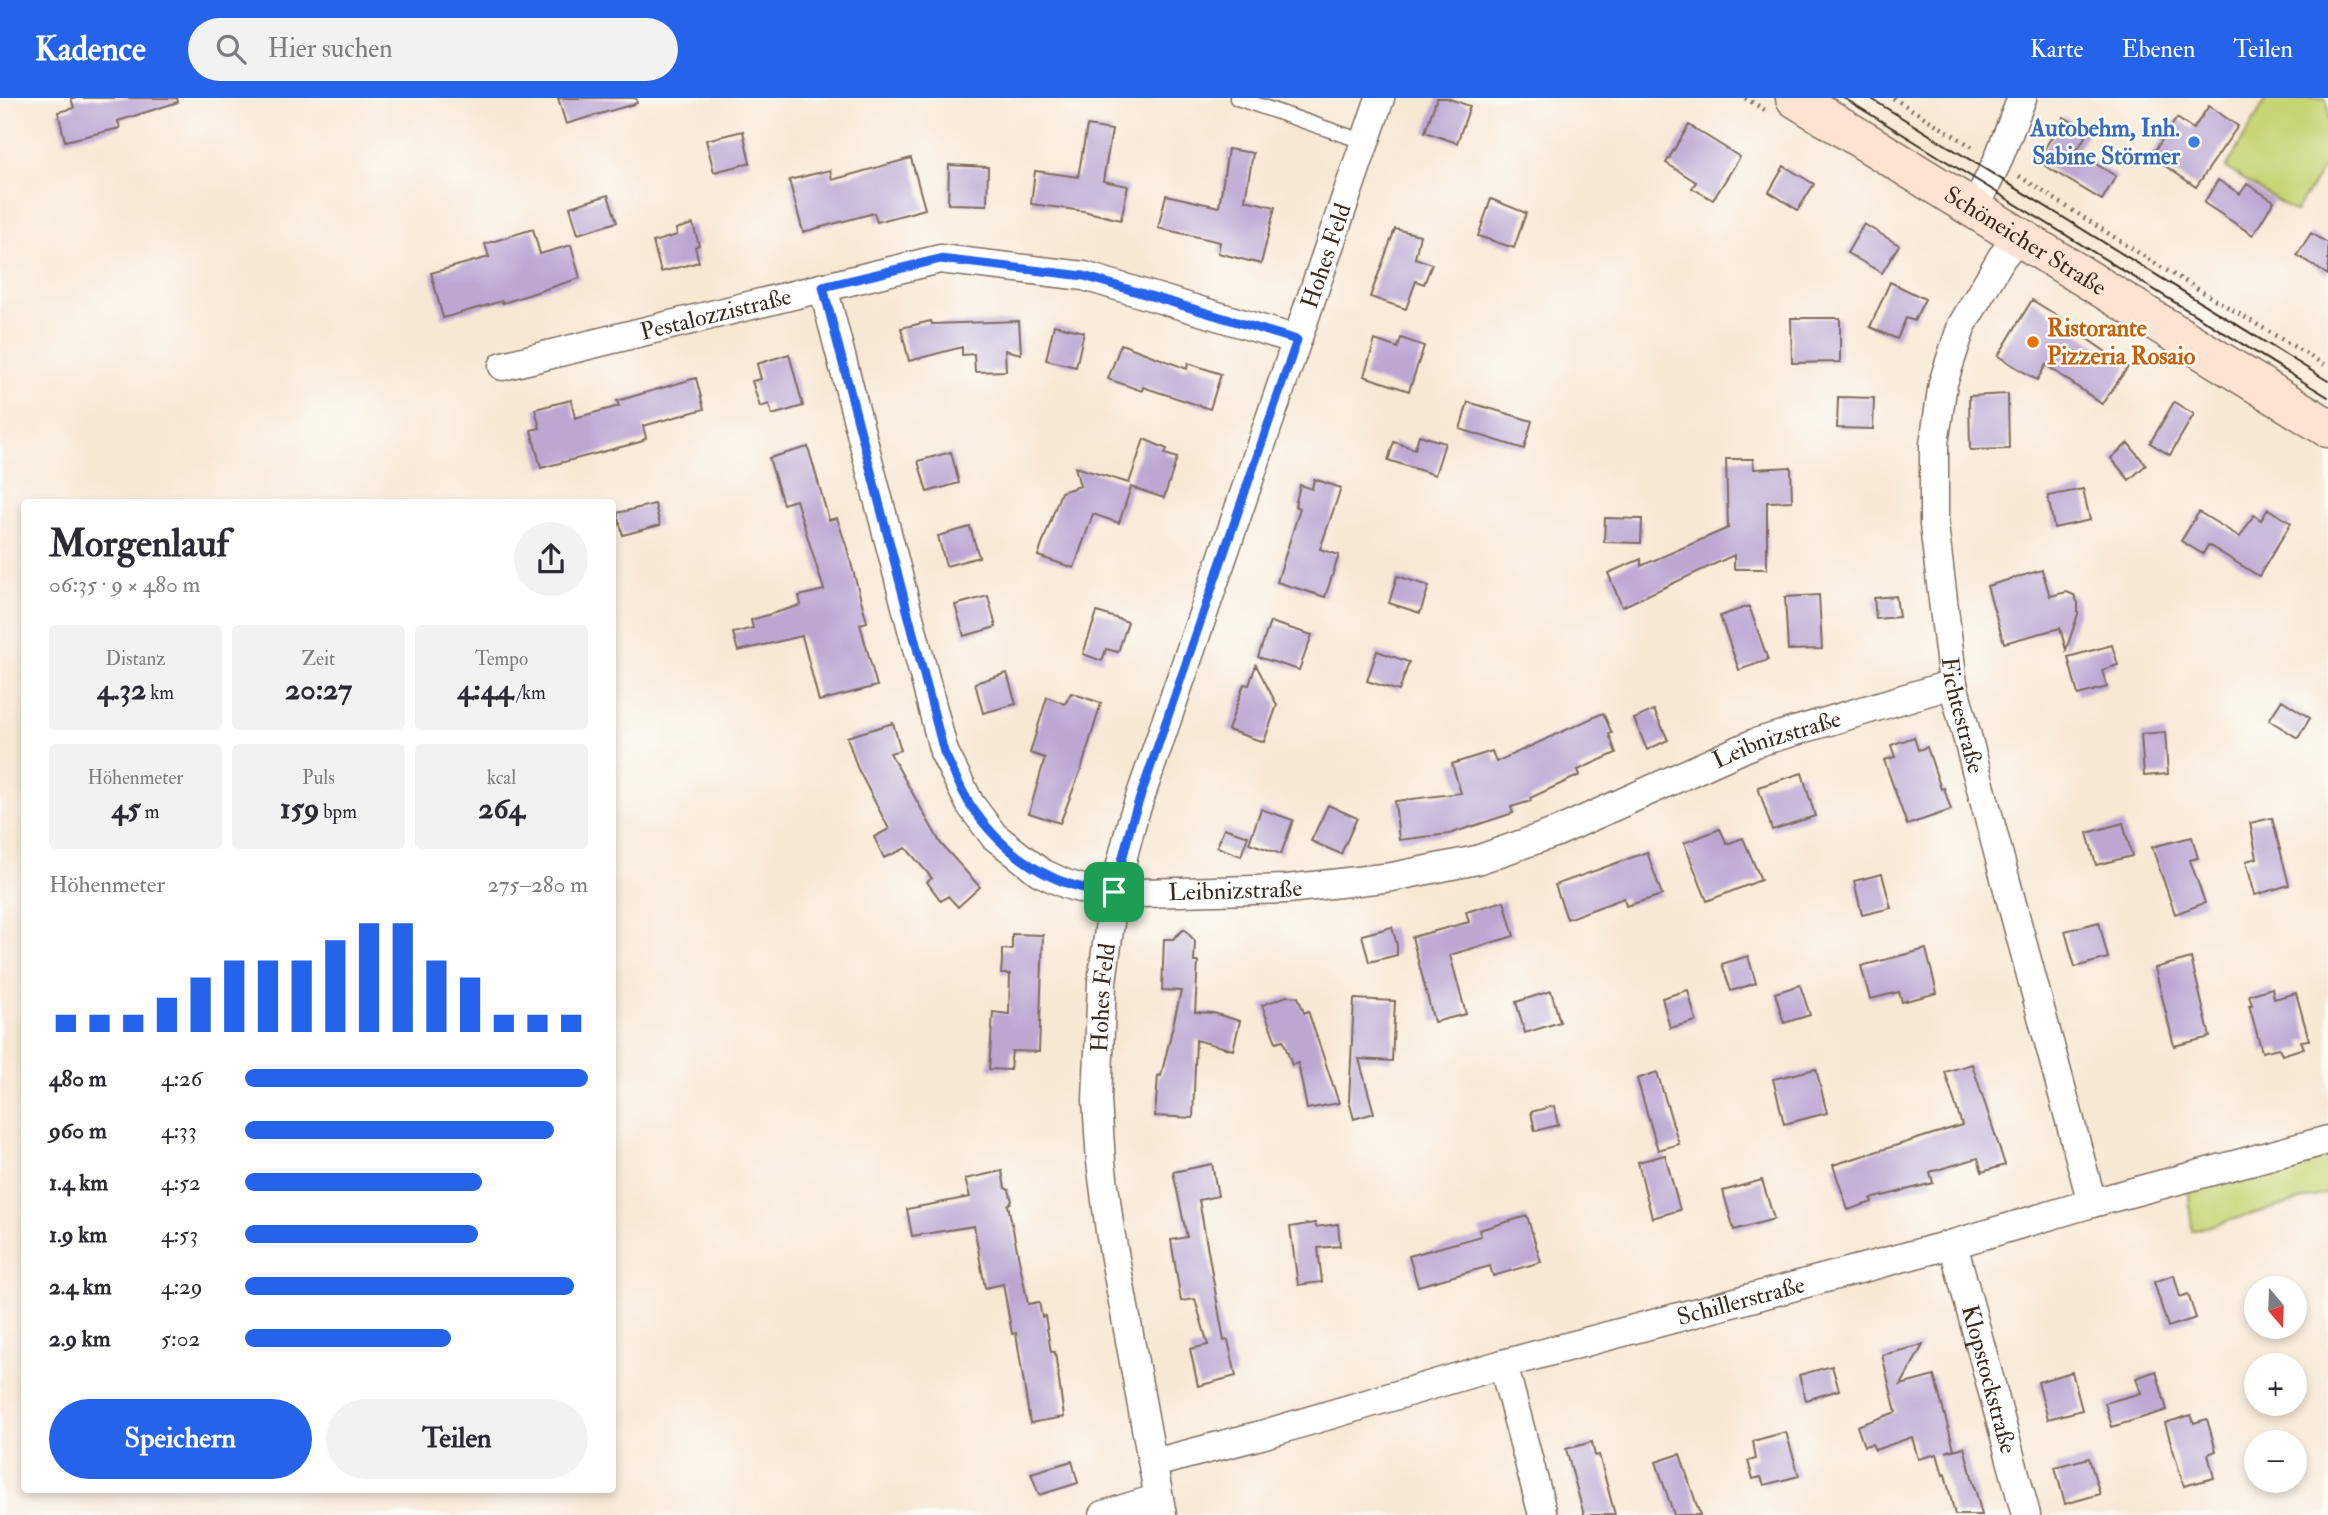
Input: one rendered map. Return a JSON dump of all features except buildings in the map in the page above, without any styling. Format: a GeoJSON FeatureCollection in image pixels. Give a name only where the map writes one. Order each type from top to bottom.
{"type":"FeatureCollection","features":[{"type":"Feature","properties":{"kind":"main road","name":"Schöneicher Straße"},"geometry":{"type":"LineString","coordinates":[[1794,98],[2328,428]]}},
{"type":"Feature","properties":{"kind":"street","name":"Hohes Feld"},"geometry":{"type":"LineString","coordinates":[[1160,1506],[1110,1231],[1101,1161],[1097,1100],[1102,982],[1114,892],[1132,821],[1380,98]]}},
{"type":"Feature","properties":{"kind":"street"},"geometry":{"type":"LineString","coordinates":[[1975,208],[1997,163],[2021,98]]}},
{"type":"Feature","properties":{"kind":"street","name":"Fichtestraße"},"geometry":{"type":"LineString","coordinates":[[2020,236],[2002,257],[1962,325],[1943,383],[1934,444],[1934,525],[1953,684],[2092,1203]]}},
{"type":"Feature","properties":{"kind":"street","name":"Pestalozzistraße"},"geometry":{"type":"LineString","coordinates":[[503,366],[940,259],[1084,276],[1297,340]]}},
{"type":"Feature","properties":{"kind":"street","name":"Leibnizstraße"},"geometry":{"type":"LineString","coordinates":[[823,287],[944,752],[970,804],[994,836],[1040,872],[1066,884],[1089,891],[1114,892],[1287,889],[1392,877],[1477,860],[1557,832],[1755,743],[1953,684]]}},
{"type":"Feature","properties":{"kind":"street","name":"Schillerstraße"},"geometry":{"type":"LineString","coordinates":[[1154,1463],[1261,1435],[1503,1364],[1953,1244],[2092,1203],[2328,1140]]}},
{"type":"Feature","properties":{"kind":"street","name":"Klopstockstraße"},"geometry":{"type":"LineString","coordinates":[[1953,1244],[2026,1515]]}},
{"type":"Feature","properties":{"kind":"street"},"geometry":{"type":"LineString","coordinates":[[1503,1364],[1544,1515]]}},
{"type":"Feature","properties":{"kind":"street"},"geometry":{"type":"LineString","coordinates":[[1104,1515],[1160,1506]]}},
{"type":"Feature","properties":{"kind":"lane"},"geometry":{"type":"LineString","coordinates":[[1237,98],[1365,142]]}},
{"type":"Feature","properties":{"kind":"path"},"geometry":{"type":"LineString","coordinates":[[1893,98],[2156,264],[2328,368]]}},
{"type":"Feature","properties":{"kind":"green space"},"geometry":{"type":"Polygon","coordinates":[[[2267,98],[2325,98],[2328,106],[2328,161],[2295,212],[2226,168],[2267,98]]]}},
{"type":"Feature","properties":{"kind":"green space"},"geometry":{"type":"Polygon","coordinates":[[[2328,1147],[2328,1193],[2192,1231],[2188,1186],[2328,1147]]]}},
{"type":"Feature","properties":{"kind":"tram line"},"geometry":{"type":"LineString","coordinates":[[1844,98],[2328,397]]}},
{"type":"Feature","properties":{"kind":"tram line"},"geometry":{"type":"LineString","coordinates":[[1870,98],[2328,381]]}},
{"type":"Feature","properties":{"kind":"place","name":"Autobehm, Inh. Sabine Störmer"},"geometry":{"type":"Point","coordinates":[2194,142]}},
{"type":"Feature","properties":{"kind":"place","name":"Ristorante Pizzeria Rosaio"},"geometry":{"type":"Point","coordinates":[2033,342]}},
{"type":"Feature","properties":{"kind":"route"},"geometry":{"type":"LineString","coordinates":[[940,259],[1084,276],[1297,340],[1132,821],[1114,892],[1089,891],[1040,872],[994,836],[970,804],[944,752],[823,287],[940,259]]}}]}
